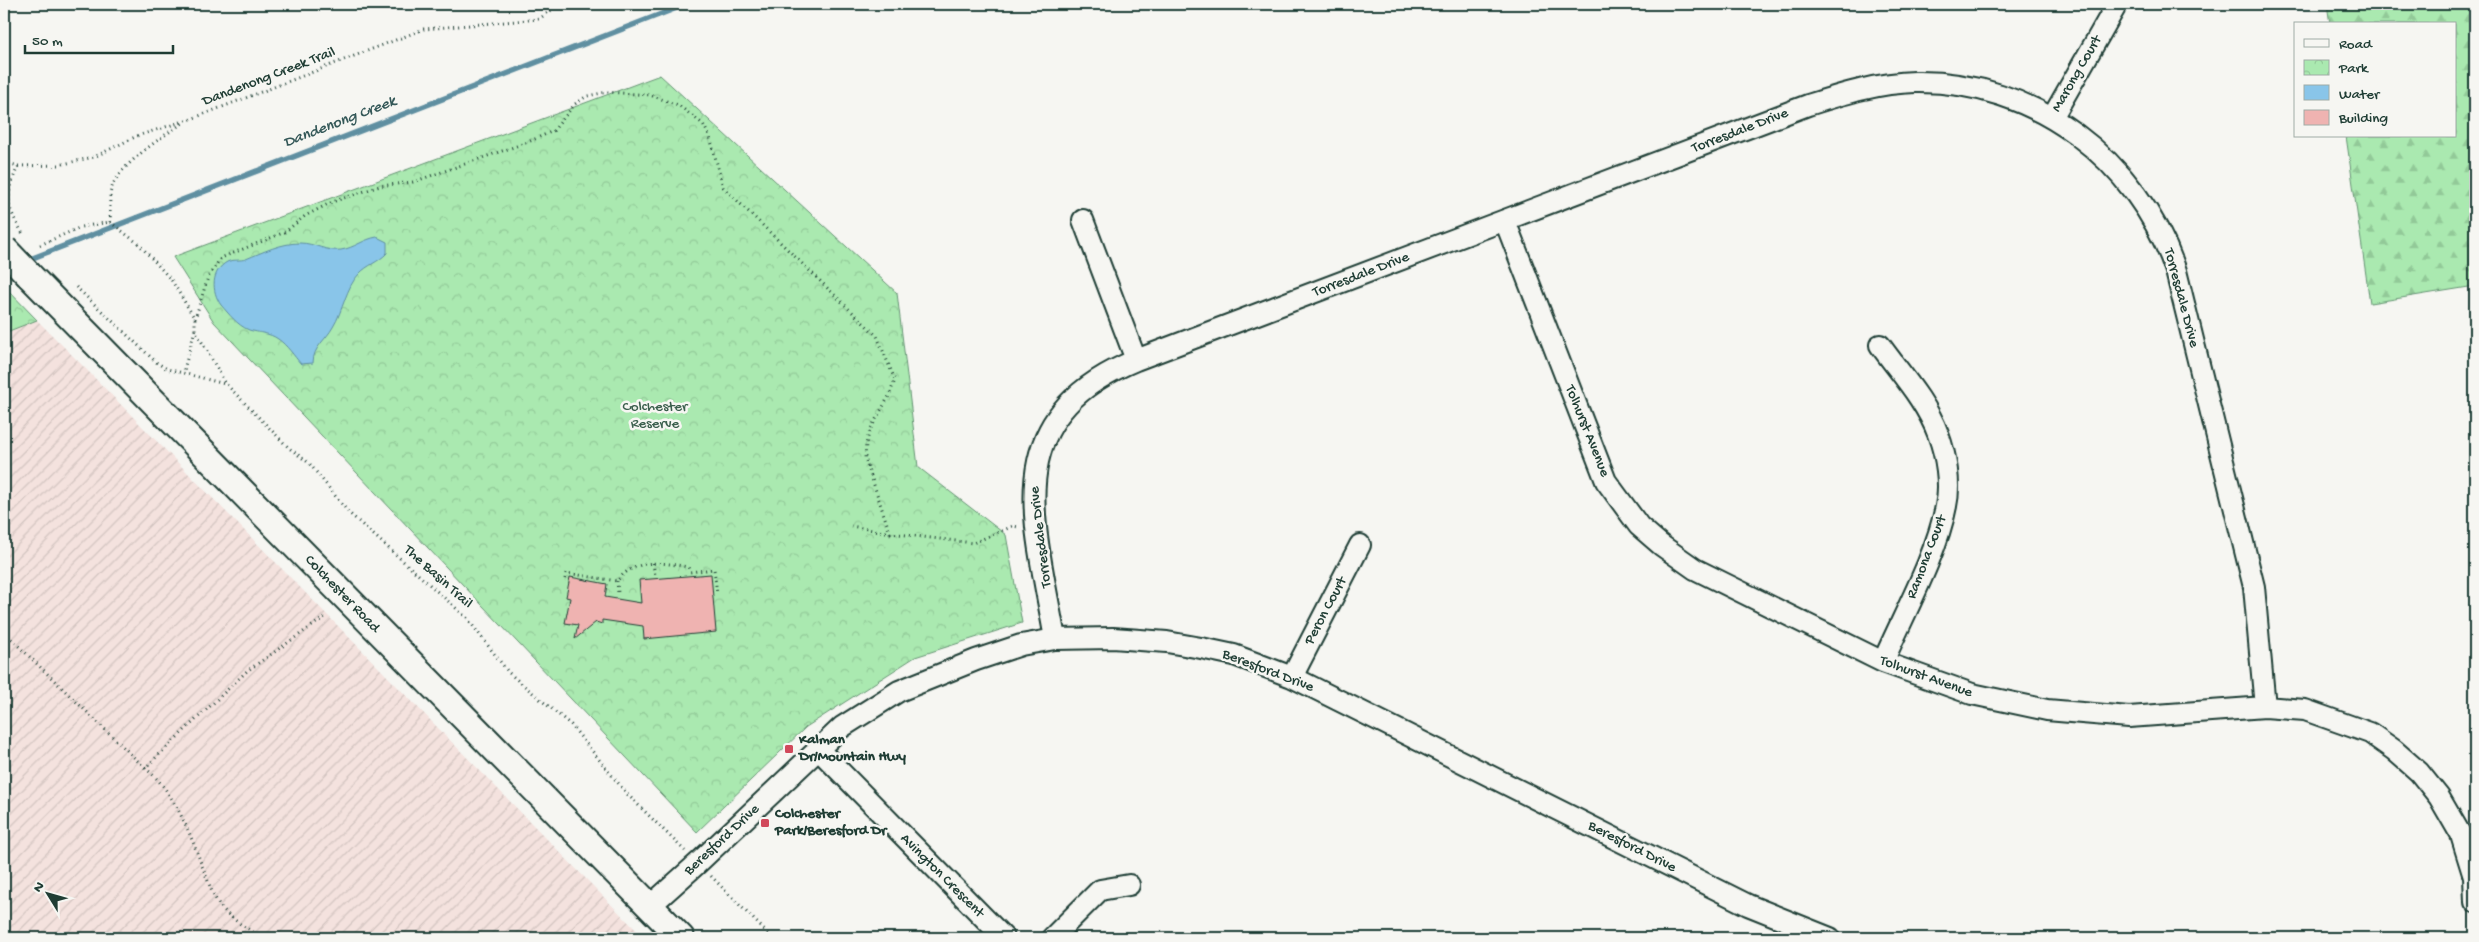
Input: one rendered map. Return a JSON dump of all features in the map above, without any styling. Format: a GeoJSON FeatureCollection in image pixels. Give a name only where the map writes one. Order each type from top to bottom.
{"type":"FeatureCollection","features":[{"type":"Feature","properties":{"kind":"main road","name":"Colchester Road"},"geometry":{"type":"LineString","coordinates":[[14,243],[30,275],[681,938]]}},
{"type":"Feature","properties":{"kind":"street","name":"Marong Court"},"geometry":{"type":"LineString","coordinates":[[2052,118],[2117,4]]}},
{"type":"Feature","properties":{"kind":"street","name":"Torresdale Drive"},"geometry":{"type":"LineString","coordinates":[[1055,639],[1037,532],[1033,492],[1036,464],[1044,440],[1068,401],[1098,378],[1136,360],[1808,105],[1873,86],[1913,82],[1952,85],[2017,101],[2052,118],[2081,137],[2108,160],[2138,195],[2162,233],[2180,287],[2254,587],[2266,707]]}},
{"type":"Feature","properties":{"kind":"street"},"geometry":{"type":"LineString","coordinates":[[1083,220],[1136,360]]}},
{"type":"Feature","properties":{"kind":"street","name":"Tolhurst Avenue"},"geometry":{"type":"LineString","coordinates":[[1505,221],[1606,481],[1639,526],[1661,545],[1695,569],[1883,662],[1972,694],[2047,710],[2129,717],[2266,707],[2304,710],[2370,732],[2419,772],[2439,797],[2461,835],[2474,877],[2475,902]]}},
{"type":"Feature","properties":{"kind":"street","name":"Ramona Court"},"geometry":{"type":"LineString","coordinates":[[1880,345],[1924,406],[1938,434],[1946,467],[1947,505],[1934,547],[1883,662]]}},
{"type":"Feature","properties":{"kind":"street","name":"Peron Court"},"geometry":{"type":"LineString","coordinates":[[1292,676],[1360,545]]}},
{"type":"Feature","properties":{"kind":"street","name":"Beresford Drive"},"geometry":{"type":"LineString","coordinates":[[650,906],[842,727],[900,691],[931,676],[1021,645],[1055,639],[1112,638],[1167,642],[1234,655],[1292,676],[1748,905],[1830,938]]}},
{"type":"Feature","properties":{"kind":"street","name":"Avington Crescent"},"geometry":{"type":"LineString","coordinates":[[818,749],[1004,938]]}},
{"type":"Feature","properties":{"kind":"street"},"geometry":{"type":"LineString","coordinates":[[1052,938],[1100,890],[1129,885]]}},
{"type":"Feature","properties":{"kind":"path","name":"Dandenong Creek Trail"},"geometry":{"type":"LineString","coordinates":[[111,222],[112,187],[151,144],[186,121],[424,29],[539,18],[560,4]]}},
{"type":"Feature","properties":{"kind":"path"},"geometry":{"type":"LineString","coordinates":[[183,372],[195,319],[208,277],[221,258],[285,232],[305,216],[332,202],[380,186],[413,182],[528,142],[553,131],[575,104],[587,96],[607,92],[650,95],[678,105],[703,124],[710,137],[719,175],[724,187],[732,198],[821,279],[877,336],[895,380],[890,396],[870,430],[865,458],[890,533]]}},
{"type":"Feature","properties":{"kind":"path"},"geometry":{"type":"LineString","coordinates":[[4,162],[18,166],[59,165],[94,157],[137,136],[186,121]]}},
{"type":"Feature","properties":{"kind":"path"},"geometry":{"type":"LineString","coordinates":[[14,243],[8,192],[18,166]]}},
{"type":"Feature","properties":{"kind":"path"},"geometry":{"type":"LineString","coordinates":[[40,246],[81,227],[111,222],[128,234],[172,281],[195,319]]}},
{"type":"Feature","properties":{"kind":"path"},"geometry":{"type":"LineString","coordinates":[[70,282],[166,370],[183,372],[226,384]]}},
{"type":"Feature","properties":{"kind":"path","name":"The Basin Trail"},"geometry":{"type":"LineString","coordinates":[[194,330],[226,384],[289,448],[309,463],[349,513],[467,618],[509,673],[571,725],[626,794],[772,938]]}},
{"type":"Feature","properties":{"kind":"path"},"geometry":{"type":"LineString","coordinates":[[851,526],[890,533],[973,543],[1013,526],[1037,532]]}},
{"type":"Feature","properties":{"kind":"path"},"geometry":{"type":"LineString","coordinates":[[618,594],[617,581],[626,570],[658,561],[688,567],[690,572],[714,568],[717,594]]}},
{"type":"Feature","properties":{"kind":"path"},"geometry":{"type":"LineString","coordinates":[[653,563],[655,576]]}},
{"type":"Feature","properties":{"kind":"path"},"geometry":{"type":"LineString","coordinates":[[566,579],[566,573],[617,581]]}},
{"type":"Feature","properties":{"kind":"path"},"geometry":{"type":"LineString","coordinates":[[144,768],[247,672],[325,616]]}},
{"type":"Feature","properties":{"kind":"path"},"geometry":{"type":"LineString","coordinates":[[4,632],[144,768],[157,778],[189,831],[213,894],[220,906],[237,922],[264,938]]}},
{"type":"Feature","properties":{"kind":"shaded area"},"geometry":{"type":"Polygon","coordinates":[[[37,320],[644,938],[4,938],[4,333],[37,320]]]}},
{"type":"Feature","properties":{"kind":"green space"},"geometry":{"type":"Polygon","coordinates":[[[2327,4],[2475,4],[2475,286],[2370,303],[2346,138],[2456,138],[2456,22],[2330,22],[2327,4]]]}},
{"type":"Feature","properties":{"kind":"green space","name":"Colchester Reserve"},"geometry":{"type":"Polygon","coordinates":[[[660,75],[897,293],[918,467],[1006,535],[1022,623],[915,657],[806,727],[697,832],[214,322],[173,257],[660,75]]]}},
{"type":"Feature","properties":{"kind":"green space"},"geometry":{"type":"Polygon","coordinates":[[[4,286],[37,320],[4,333],[4,286]]]}},
{"type":"Feature","properties":{"kind":"water"},"geometry":{"type":"Polygon","coordinates":[[[377,237],[387,242],[387,253],[362,271],[355,279],[330,332],[315,352],[313,363],[301,364],[287,347],[275,337],[249,330],[241,325],[221,305],[215,294],[215,276],[222,266],[229,261],[246,259],[272,248],[293,243],[305,243],[330,250],[341,250],[377,237]]]}},
{"type":"Feature","properties":{"kind":"building"},"geometry":{"type":"Polygon","coordinates":[[[711,574],[716,632],[644,639],[643,626],[602,620],[602,624],[596,622],[575,639],[578,625],[565,623],[570,598],[566,597],[570,577],[607,584],[605,597],[641,603],[639,580],[711,574]]]}},
{"type":"Feature","properties":{"kind":"waterway","name":"Dandenong Creek"},"geometry":{"type":"LineString","coordinates":[[25,261],[687,4]]}},
{"type":"Feature","properties":{"kind":"place","name":"Kalman Dr/Mountain Hwy"},"geometry":{"type":"Point","coordinates":[789,749]}},
{"type":"Feature","properties":{"kind":"place","name":"Colchester Park/Beresford Dr"},"geometry":{"type":"Point","coordinates":[765,823]}}]}
